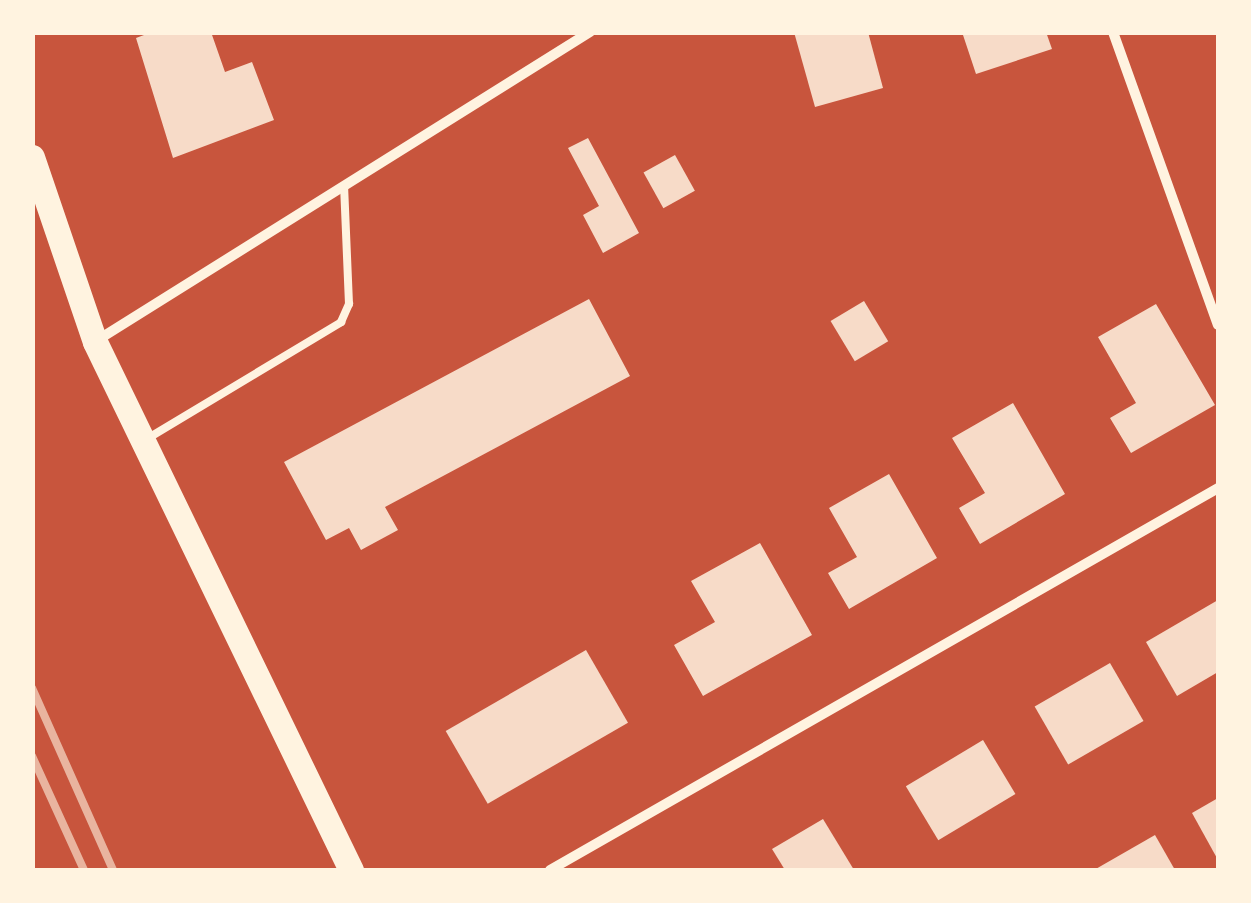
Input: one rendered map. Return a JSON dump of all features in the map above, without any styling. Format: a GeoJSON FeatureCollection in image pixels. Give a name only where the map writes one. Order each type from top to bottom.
{"type":"FeatureCollection","features":[{"type":"Feature","properties":{"kind":"main road"},"geometry":{"type":"LineString","coordinates":[[32,157],[95,342],[352,870]]}},
{"type":"Feature","properties":{"kind":"street"},"geometry":{"type":"LineString","coordinates":[[95,342],[590,32]]}},
{"type":"Feature","properties":{"kind":"street"},"geometry":{"type":"LineString","coordinates":[[1112,32],[1218,325]]}},
{"type":"Feature","properties":{"kind":"street"},"geometry":{"type":"LineString","coordinates":[[550,870],[1218,488]]}},
{"type":"Feature","properties":{"kind":"lane"},"geometry":{"type":"LineString","coordinates":[[144,441],[340,322],[349,304],[344,187]]}},
{"type":"Feature","properties":{"kind":"building"},"geometry":{"type":"Polygon","coordinates":[[[152,32],[211,32],[225,72],[252,62],[274,120],[173,158],[136,38],[152,32]]]}},
{"type":"Feature","properties":{"kind":"building"},"geometry":{"type":"Polygon","coordinates":[[[794,32],[868,32],[883,88],[815,107],[794,32]]]}},
{"type":"Feature","properties":{"kind":"building"},"geometry":{"type":"Polygon","coordinates":[[[962,32],[1046,32],[1052,49],[976,74],[962,32]]]}},
{"type":"Feature","properties":{"kind":"building"},"geometry":{"type":"Polygon","coordinates":[[[588,138],[639,233],[603,253],[583,215],[599,206],[568,148],[588,138]]]}},
{"type":"Feature","properties":{"kind":"building"},"geometry":{"type":"Polygon","coordinates":[[[675,155],[695,191],[663,208],[644,172],[675,155]]]}},
{"type":"Feature","properties":{"kind":"building"},"geometry":{"type":"Polygon","coordinates":[[[589,299],[630,376],[385,507],[398,530],[361,550],[349,528],[326,540],[284,462],[589,299]]]}},
{"type":"Feature","properties":{"kind":"building"},"geometry":{"type":"Polygon","coordinates":[[[864,301],[888,341],[855,361],[831,321],[864,301]]]}},
{"type":"Feature","properties":{"kind":"building"},"geometry":{"type":"Polygon","coordinates":[[[1156,304],[1215,405],[1131,453],[1110,418],[1136,403],[1098,337],[1156,304]]]}},
{"type":"Feature","properties":{"kind":"building"},"geometry":{"type":"Polygon","coordinates":[[[1013,403],[1065,494],[980,544],[959,508],[985,493],[952,438],[1013,403]]]}},
{"type":"Feature","properties":{"kind":"building"},"geometry":{"type":"Polygon","coordinates":[[[889,474],[937,558],[849,609],[828,573],[857,557],[829,508],[889,474]]]}},
{"type":"Feature","properties":{"kind":"building"},"geometry":{"type":"Polygon","coordinates":[[[760,543],[812,635],[703,696],[674,645],[715,622],[691,581],[760,543]]]}},
{"type":"Feature","properties":{"kind":"building"},"geometry":{"type":"Polygon","coordinates":[[[1218,600],[1218,672],[1177,696],[1146,642],[1218,600]]]}},
{"type":"Feature","properties":{"kind":"building"},"geometry":{"type":"Polygon","coordinates":[[[586,650],[628,723],[488,804],[446,731],[586,650]]]}},
{"type":"Feature","properties":{"kind":"building"},"geometry":{"type":"Polygon","coordinates":[[[1110,663],[1144,721],[1068,765],[1035,706],[1110,663]]]}},
{"type":"Feature","properties":{"kind":"building"},"geometry":{"type":"Polygon","coordinates":[[[983,740],[1015,794],[938,840],[906,786],[983,740]]]}},
{"type":"Feature","properties":{"kind":"building"},"geometry":{"type":"Polygon","coordinates":[[[1218,798],[1218,860],[1192,813],[1218,798]]]}},
{"type":"Feature","properties":{"kind":"building"},"geometry":{"type":"Polygon","coordinates":[[[823,819],[854,870],[785,870],[772,849],[823,819]]]}},
{"type":"Feature","properties":{"kind":"building"},"geometry":{"type":"Polygon","coordinates":[[[1155,835],[1175,870],[1094,870],[1155,835]]]}},
{"type":"Feature","properties":{"kind":"railway"},"geometry":{"type":"LineString","coordinates":[[32,688],[113,870]]}},
{"type":"Feature","properties":{"kind":"railway"},"geometry":{"type":"LineString","coordinates":[[32,756],[84,870]]}}]}
